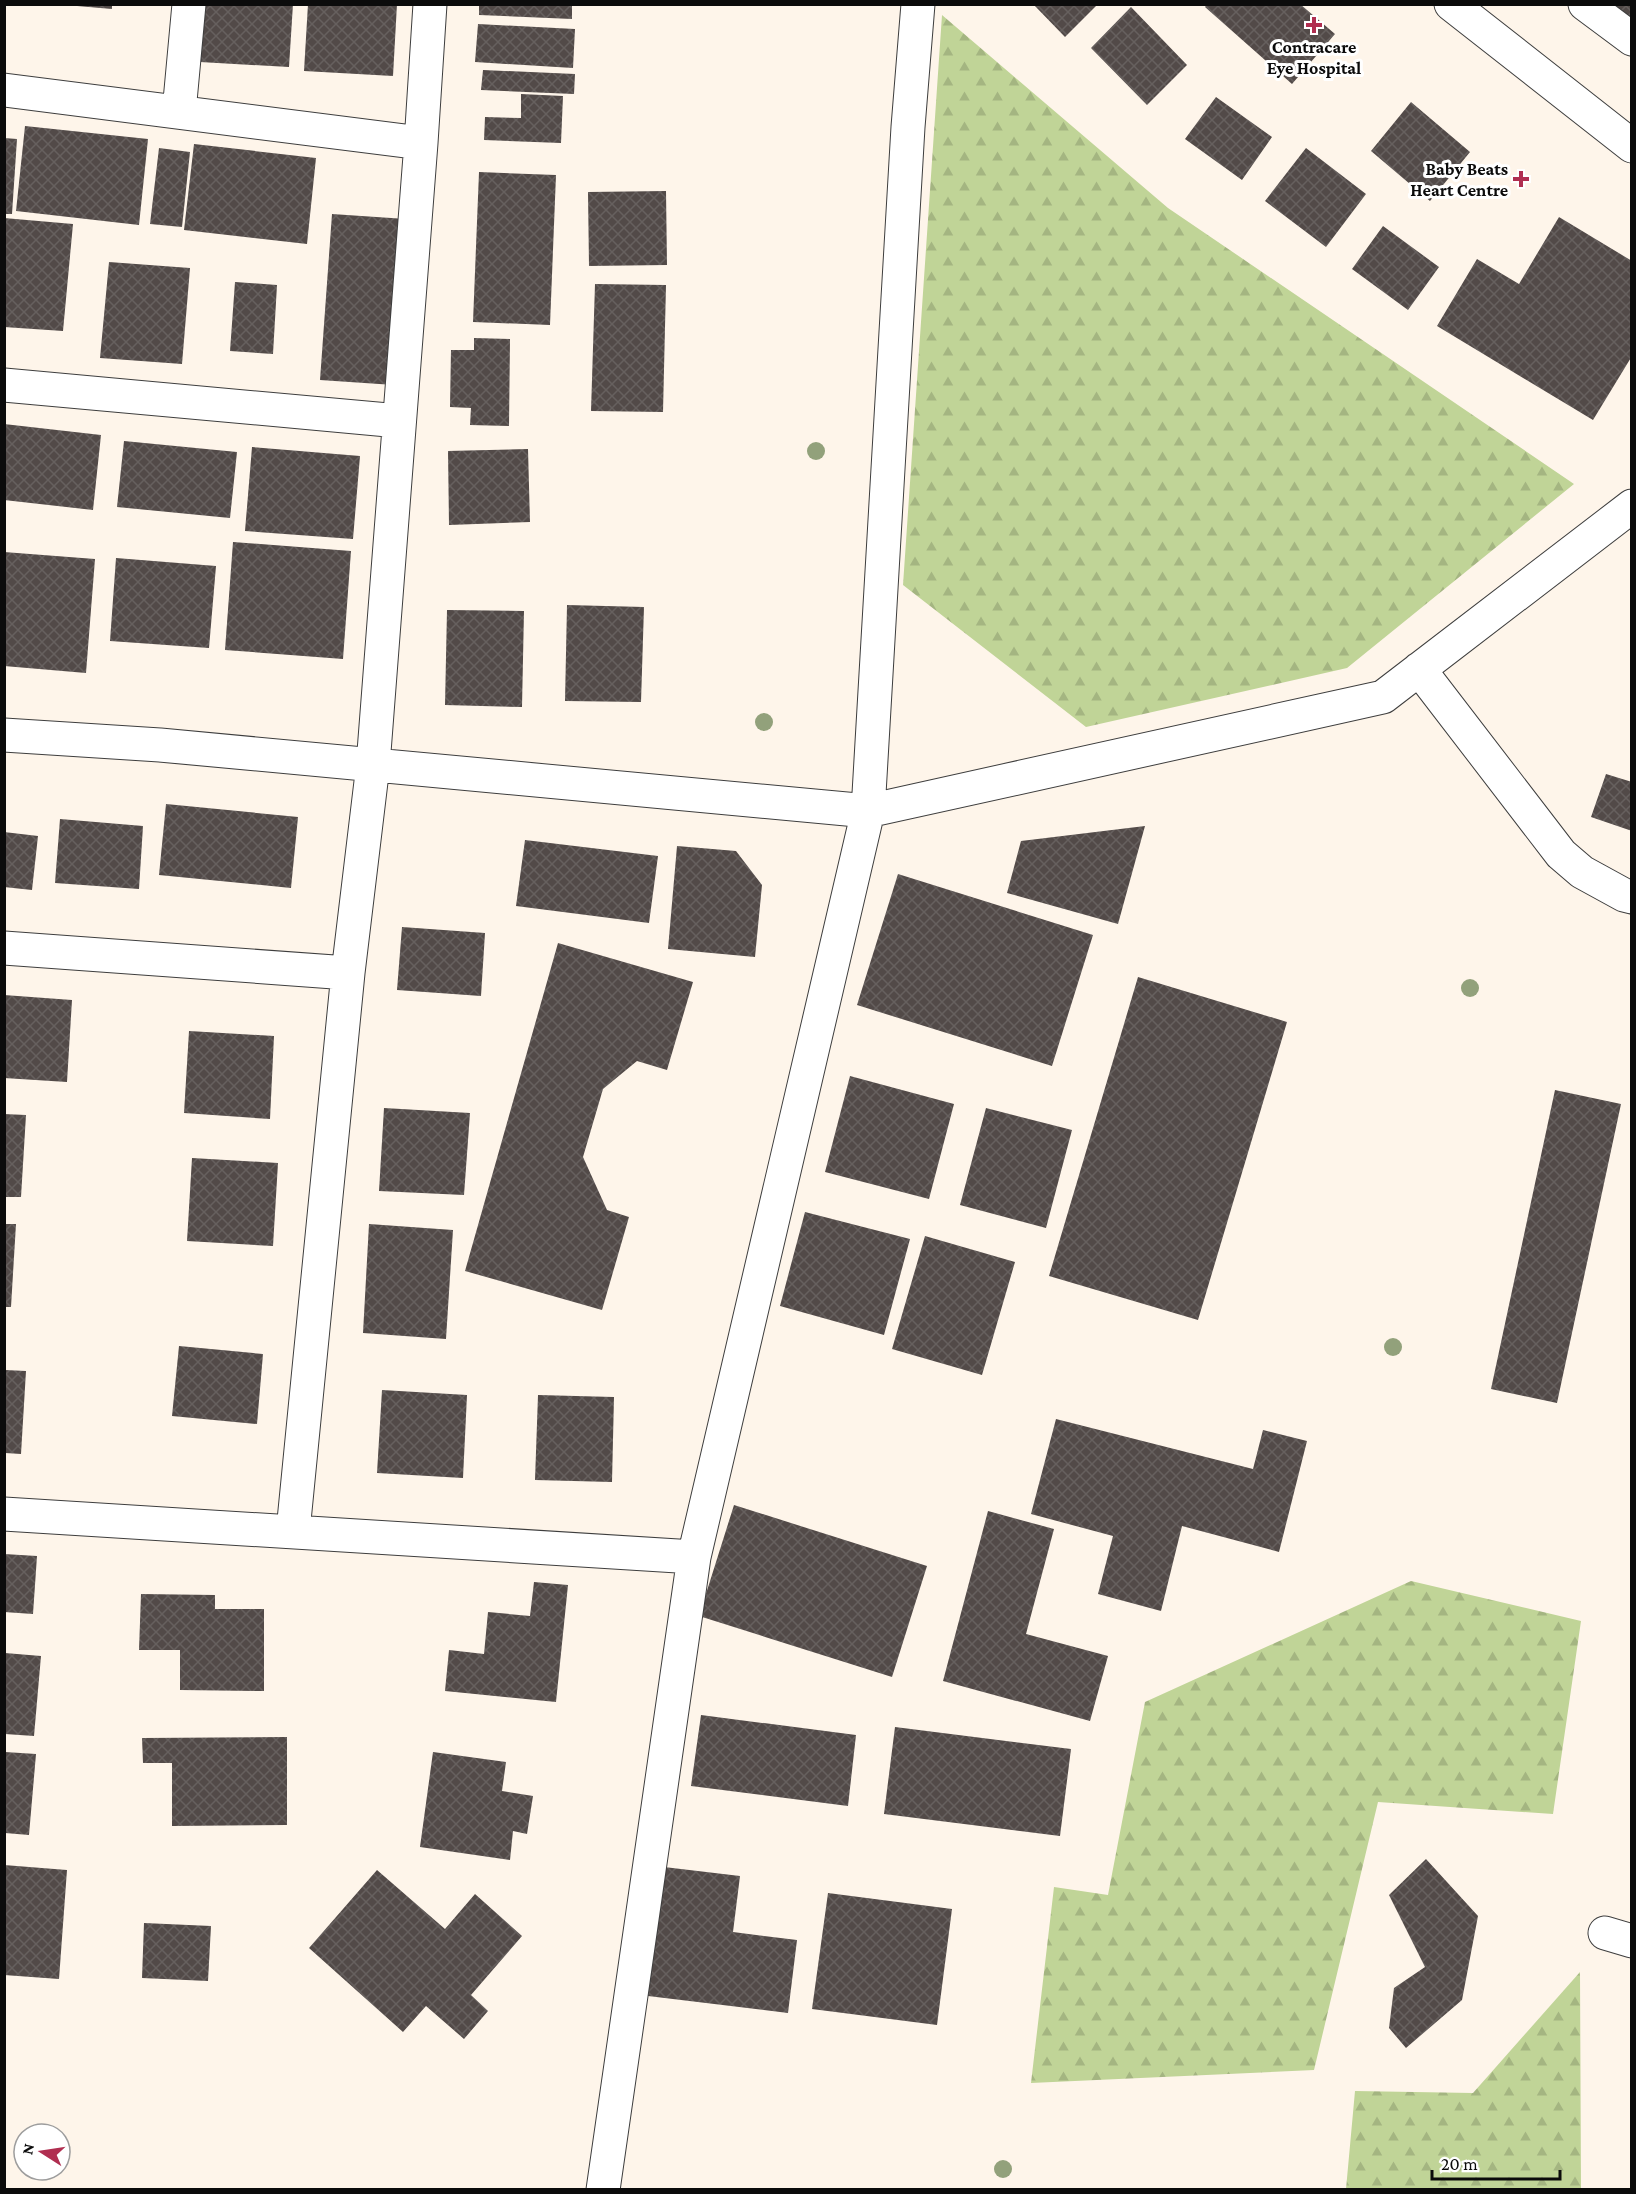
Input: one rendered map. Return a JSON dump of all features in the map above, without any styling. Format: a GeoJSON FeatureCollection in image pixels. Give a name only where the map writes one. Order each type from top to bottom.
{"type":"FeatureCollection","features":[{"type":"Feature","properties":{"kind":"street"},"geometry":{"type":"LineString","coordinates":[[179,112],[189,4]]}},
{"type":"Feature","properties":{"kind":"street"},"geometry":{"type":"LineString","coordinates":[[292,1531],[348,973],[373,765],[422,143],[430,4]]}},
{"type":"Feature","properties":{"kind":"street"},"geometry":{"type":"LineString","coordinates":[[603,2190],[694,1557],[868,811],[907,139],[918,4]]}},
{"type":"Feature","properties":{"kind":"street"},"geometry":{"type":"LineString","coordinates":[[1450,4],[1632,146]]}},
{"type":"Feature","properties":{"kind":"street"},"geometry":{"type":"LineString","coordinates":[[1585,4],[1632,39]]}},
{"type":"Feature","properties":{"kind":"street"},"geometry":{"type":"LineString","coordinates":[[4,90],[422,143]]}},
{"type":"Feature","properties":{"kind":"street"},"geometry":{"type":"LineString","coordinates":[[4,385],[399,421]]}},
{"type":"Feature","properties":{"kind":"street"},"geometry":{"type":"LineString","coordinates":[[4,735],[160,745],[868,811],[1383,697],[1632,506]]}},
{"type":"Feature","properties":{"kind":"street"},"geometry":{"type":"LineString","coordinates":[[1419,669],[1561,854],[1582,872],[1632,897]]}},
{"type":"Feature","properties":{"kind":"street"},"geometry":{"type":"LineString","coordinates":[[4,948],[348,973]]}},
{"type":"Feature","properties":{"kind":"street"},"geometry":{"type":"LineString","coordinates":[[4,1514],[694,1557]]}},
{"type":"Feature","properties":{"kind":"green space"},"geometry":{"type":"Polygon","coordinates":[[[942,15],[1168,208],[1574,484],[1347,668],[1086,727],[903,585],[942,15]]]}},
{"type":"Feature","properties":{"kind":"green space"},"geometry":{"type":"Polygon","coordinates":[[[1411,1581],[1581,1621],[1553,1814],[1378,1802],[1314,2070],[1031,2083],[1054,1887],[1108,1895],[1145,1702],[1411,1581]]]}},
{"type":"Feature","properties":{"kind":"green space"},"geometry":{"type":"Polygon","coordinates":[[[1580,1972],[1581,2189],[1346,2189],[1355,2091],[1473,2093],[1580,1972]]]}},
{"type":"Feature","properties":{"kind":"building"},"geometry":{"type":"Polygon","coordinates":[[[77,4],[112,4],[112,9],[77,6],[77,4]]]}},
{"type":"Feature","properties":{"kind":"building"},"geometry":{"type":"Polygon","coordinates":[[[204,4],[293,4],[289,67],[200,62],[204,4]]]}},
{"type":"Feature","properties":{"kind":"building"},"geometry":{"type":"Polygon","coordinates":[[[308,4],[397,4],[393,76],[304,71],[308,4]]]}},
{"type":"Feature","properties":{"kind":"building"},"geometry":{"type":"Polygon","coordinates":[[[479,4],[572,4],[572,19],[479,15],[479,4]]]}},
{"type":"Feature","properties":{"kind":"building"},"geometry":{"type":"Polygon","coordinates":[[[1033,4],[1098,4],[1065,37],[1033,4]]]}},
{"type":"Feature","properties":{"kind":"building"},"geometry":{"type":"Polygon","coordinates":[[[1207,4],[1300,4],[1335,34],[1292,84],[1205,7],[1207,4]]]}},
{"type":"Feature","properties":{"kind":"building"},"geometry":{"type":"Polygon","coordinates":[[[1607,4],[1632,4],[1632,23],[1607,4]]]}},
{"type":"Feature","properties":{"kind":"building"},"geometry":{"type":"Polygon","coordinates":[[[1131,7],[1187,65],[1147,105],[1091,48],[1131,7]]]}},
{"type":"Feature","properties":{"kind":"building"},"geometry":{"type":"Polygon","coordinates":[[[478,24],[575,29],[573,68],[475,62],[478,24]]]}},
{"type":"Feature","properties":{"kind":"building"},"geometry":{"type":"Polygon","coordinates":[[[483,70],[575,74],[574,94],[481,90],[483,70]]]}},
{"type":"Feature","properties":{"kind":"building"},"geometry":{"type":"Polygon","coordinates":[[[521,94],[563,96],[561,143],[484,140],[485,117],[521,118],[521,94]]]}},
{"type":"Feature","properties":{"kind":"building"},"geometry":{"type":"Polygon","coordinates":[[[1216,97],[1272,137],[1242,180],[1185,139],[1216,97]]]}},
{"type":"Feature","properties":{"kind":"building"},"geometry":{"type":"Polygon","coordinates":[[[1411,102],[1470,152],[1430,201],[1371,151],[1411,102]]]}},
{"type":"Feature","properties":{"kind":"building"},"geometry":{"type":"Polygon","coordinates":[[[25,126],[148,139],[139,225],[16,211],[25,126]]]}},
{"type":"Feature","properties":{"kind":"building"},"geometry":{"type":"Polygon","coordinates":[[[4,138],[17,139],[12,214],[4,214],[4,138]]]}},
{"type":"Feature","properties":{"kind":"building"},"geometry":{"type":"Polygon","coordinates":[[[194,144],[316,158],[307,244],[184,230],[194,144]]]}},
{"type":"Feature","properties":{"kind":"building"},"geometry":{"type":"Polygon","coordinates":[[[159,148],[190,152],[182,227],[150,224],[159,148]]]}},
{"type":"Feature","properties":{"kind":"building"},"geometry":{"type":"Polygon","coordinates":[[[1306,148],[1366,194],[1326,247],[1265,201],[1306,148]]]}},
{"type":"Feature","properties":{"kind":"building"},"geometry":{"type":"Polygon","coordinates":[[[479,172],[556,175],[550,325],[473,322],[479,172]]]}},
{"type":"Feature","properties":{"kind":"building"},"geometry":{"type":"Polygon","coordinates":[[[666,191],[667,265],[589,266],[588,192],[666,191]]]}},
{"type":"Feature","properties":{"kind":"building"},"geometry":{"type":"Polygon","coordinates":[[[332,214],[406,219],[394,385],[320,380],[332,214]]]}},
{"type":"Feature","properties":{"kind":"building"},"geometry":{"type":"Polygon","coordinates":[[[1559,217],[1632,261],[1632,356],[1593,420],[1437,326],[1477,259],[1519,284],[1559,217]]]}},
{"type":"Feature","properties":{"kind":"building"},"geometry":{"type":"Polygon","coordinates":[[[4,218],[73,224],[63,331],[4,327],[4,218]]]}},
{"type":"Feature","properties":{"kind":"building"},"geometry":{"type":"Polygon","coordinates":[[[1383,226],[1439,267],[1408,310],[1352,269],[1383,226]]]}},
{"type":"Feature","properties":{"kind":"building"},"geometry":{"type":"Polygon","coordinates":[[[109,262],[190,268],[182,364],[100,358],[109,262]]]}},
{"type":"Feature","properties":{"kind":"building"},"geometry":{"type":"Polygon","coordinates":[[[235,282],[277,285],[273,354],[230,351],[235,282]]]}},
{"type":"Feature","properties":{"kind":"building"},"geometry":{"type":"Polygon","coordinates":[[[595,284],[666,285],[663,412],[591,411],[595,284]]]}},
{"type":"Feature","properties":{"kind":"building"},"geometry":{"type":"Polygon","coordinates":[[[474,338],[510,339],[509,426],[470,425],[471,408],[450,407],[451,350],[474,350],[474,338]]]}},
{"type":"Feature","properties":{"kind":"building"},"geometry":{"type":"Polygon","coordinates":[[[4,424],[101,435],[93,510],[4,500],[4,424]]]}},
{"type":"Feature","properties":{"kind":"building"},"geometry":{"type":"Polygon","coordinates":[[[124,441],[237,452],[230,518],[117,507],[124,441]]]}},
{"type":"Feature","properties":{"kind":"building"},"geometry":{"type":"Polygon","coordinates":[[[252,447],[360,456],[353,539],[245,531],[252,447]]]}},
{"type":"Feature","properties":{"kind":"building"},"geometry":{"type":"Polygon","coordinates":[[[528,449],[530,522],[449,525],[448,451],[528,449]]]}},
{"type":"Feature","properties":{"kind":"building"},"geometry":{"type":"Polygon","coordinates":[[[233,542],[351,551],[343,659],[225,650],[233,542]]]}},
{"type":"Feature","properties":{"kind":"building"},"geometry":{"type":"Polygon","coordinates":[[[4,552],[95,559],[86,673],[4,666],[4,552]]]}},
{"type":"Feature","properties":{"kind":"building"},"geometry":{"type":"Polygon","coordinates":[[[116,558],[216,566],[209,648],[110,641],[116,558]]]}},
{"type":"Feature","properties":{"kind":"building"},"geometry":{"type":"Polygon","coordinates":[[[567,605],[644,607],[641,702],[565,701],[567,605]]]}},
{"type":"Feature","properties":{"kind":"building"},"geometry":{"type":"Polygon","coordinates":[[[447,610],[524,611],[522,707],[445,705],[447,610]]]}},
{"type":"Feature","properties":{"kind":"building"},"geometry":{"type":"Polygon","coordinates":[[[1606,774],[1632,782],[1632,831],[1591,817],[1606,774]]]}},
{"type":"Feature","properties":{"kind":"building"},"geometry":{"type":"Polygon","coordinates":[[[166,804],[298,817],[291,888],[159,875],[166,804]]]}},
{"type":"Feature","properties":{"kind":"building"},"geometry":{"type":"Polygon","coordinates":[[[60,819],[143,826],[139,889],[55,883],[60,819]]]}},
{"type":"Feature","properties":{"kind":"building"},"geometry":{"type":"Polygon","coordinates":[[[1145,826],[1118,924],[1007,893],[1021,841],[1145,826]]]}},
{"type":"Feature","properties":{"kind":"building"},"geometry":{"type":"Polygon","coordinates":[[[4,832],[38,836],[32,890],[4,887],[4,832]]]}},
{"type":"Feature","properties":{"kind":"building"},"geometry":{"type":"Polygon","coordinates":[[[525,840],[658,856],[649,923],[516,906],[525,840]]]}},
{"type":"Feature","properties":{"kind":"building"},"geometry":{"type":"Polygon","coordinates":[[[677,846],[736,851],[762,885],[755,957],[668,949],[677,846]]]}},
{"type":"Feature","properties":{"kind":"building"},"geometry":{"type":"Polygon","coordinates":[[[898,874],[1093,935],[1052,1066],[857,1005],[898,874]]]}},
{"type":"Feature","properties":{"kind":"building"},"geometry":{"type":"Polygon","coordinates":[[[402,927],[485,933],[481,996],[397,990],[402,927]]]}},
{"type":"Feature","properties":{"kind":"building"},"geometry":{"type":"Polygon","coordinates":[[[558,943],[693,982],[667,1070],[637,1061],[603,1089],[583,1157],[607,1210],[629,1217],[602,1310],[465,1271],[558,943]]]}},
{"type":"Feature","properties":{"kind":"building"},"geometry":{"type":"Polygon","coordinates":[[[1138,977],[1287,1022],[1198,1320],[1049,1276],[1138,977]]]}},
{"type":"Feature","properties":{"kind":"building"},"geometry":{"type":"Polygon","coordinates":[[[4,995],[72,1000],[67,1082],[4,1078],[4,995]]]}},
{"type":"Feature","properties":{"kind":"building"},"geometry":{"type":"Polygon","coordinates":[[[189,1031],[274,1036],[270,1119],[184,1113],[189,1031]]]}},
{"type":"Feature","properties":{"kind":"building"},"geometry":{"type":"Polygon","coordinates":[[[850,1076],[954,1104],[929,1199],[825,1172],[850,1076]]]}},
{"type":"Feature","properties":{"kind":"building"},"geometry":{"type":"Polygon","coordinates":[[[1555,1090],[1621,1104],[1557,1403],[1491,1389],[1555,1090]]]}},
{"type":"Feature","properties":{"kind":"building"},"geometry":{"type":"Polygon","coordinates":[[[384,1108],[470,1113],[464,1195],[379,1191],[384,1108]]]}},
{"type":"Feature","properties":{"kind":"building"},"geometry":{"type":"Polygon","coordinates":[[[986,1108],[1072,1130],[1046,1228],[960,1205],[986,1108]]]}},
{"type":"Feature","properties":{"kind":"building"},"geometry":{"type":"Polygon","coordinates":[[[4,1114],[26,1115],[21,1197],[4,1197],[4,1114]]]}},
{"type":"Feature","properties":{"kind":"building"},"geometry":{"type":"Polygon","coordinates":[[[192,1158],[278,1163],[273,1246],[187,1241],[192,1158]]]}},
{"type":"Feature","properties":{"kind":"building"},"geometry":{"type":"Polygon","coordinates":[[[805,1212],[910,1239],[884,1335],[780,1306],[805,1212]]]}},
{"type":"Feature","properties":{"kind":"building"},"geometry":{"type":"Polygon","coordinates":[[[4,1224],[16,1224],[11,1307],[4,1307],[4,1224]]]}},
{"type":"Feature","properties":{"kind":"building"},"geometry":{"type":"Polygon","coordinates":[[[369,1224],[453,1230],[446,1339],[363,1333],[369,1224]]]}},
{"type":"Feature","properties":{"kind":"building"},"geometry":{"type":"Polygon","coordinates":[[[925,1236],[1015,1262],[982,1375],[892,1349],[925,1236]]]}},
{"type":"Feature","properties":{"kind":"building"},"geometry":{"type":"Polygon","coordinates":[[[179,1346],[263,1354],[257,1424],[172,1416],[179,1346]]]}},
{"type":"Feature","properties":{"kind":"building"},"geometry":{"type":"Polygon","coordinates":[[[5,1370],[26,1371],[21,1454],[5,1453],[5,1370]]]}},
{"type":"Feature","properties":{"kind":"building"},"geometry":{"type":"Polygon","coordinates":[[[382,1390],[467,1395],[463,1478],[377,1473],[382,1390]]]}},
{"type":"Feature","properties":{"kind":"building"},"geometry":{"type":"Polygon","coordinates":[[[538,1395],[614,1397],[612,1482],[535,1480],[538,1395]]]}},
{"type":"Feature","properties":{"kind":"building"},"geometry":{"type":"Polygon","coordinates":[[[1056,1419],[1253,1469],[1263,1430],[1307,1441],[1279,1552],[1182,1526],[1161,1611],[1098,1594],[1113,1536],[1031,1514],[1056,1419]]]}},
{"type":"Feature","properties":{"kind":"building"},"geometry":{"type":"Polygon","coordinates":[[[734,1505],[927,1566],[892,1677],[699,1616],[734,1505]]]}},
{"type":"Feature","properties":{"kind":"building"},"geometry":{"type":"Polygon","coordinates":[[[988,1511],[1054,1529],[1026,1634],[1108,1656],[1090,1721],[943,1681],[988,1511]]]}},
{"type":"Feature","properties":{"kind":"building"},"geometry":{"type":"Polygon","coordinates":[[[4,1554],[37,1556],[33,1614],[4,1612],[4,1554]]]}},
{"type":"Feature","properties":{"kind":"building"},"geometry":{"type":"Polygon","coordinates":[[[534,1582],[568,1585],[556,1702],[445,1691],[449,1650],[484,1654],[488,1612],[530,1616],[534,1582]]]}},
{"type":"Feature","properties":{"kind":"building"},"geometry":{"type":"Polygon","coordinates":[[[141,1594],[215,1595],[215,1609],[264,1609],[264,1691],[180,1690],[180,1650],[139,1650],[141,1594]]]}},
{"type":"Feature","properties":{"kind":"building"},"geometry":{"type":"Polygon","coordinates":[[[5,1653],[41,1656],[34,1736],[5,1734],[5,1653]]]}},
{"type":"Feature","properties":{"kind":"building"},"geometry":{"type":"Polygon","coordinates":[[[701,1715],[856,1735],[848,1806],[691,1786],[701,1715]]]}},
{"type":"Feature","properties":{"kind":"building"},"geometry":{"type":"Polygon","coordinates":[[[895,1727],[1071,1749],[1060,1836],[884,1814],[895,1727]]]}},
{"type":"Feature","properties":{"kind":"building"},"geometry":{"type":"Polygon","coordinates":[[[287,1737],[287,1825],[172,1826],[172,1763],[143,1763],[142,1738],[287,1737]]]}},
{"type":"Feature","properties":{"kind":"building"},"geometry":{"type":"Polygon","coordinates":[[[5,1752],[36,1754],[29,1835],[5,1833],[5,1752]]]}},
{"type":"Feature","properties":{"kind":"building"},"geometry":{"type":"Polygon","coordinates":[[[433,1752],[506,1762],[502,1791],[533,1796],[527,1834],[513,1831],[510,1860],[420,1847],[433,1752]]]}},
{"type":"Feature","properties":{"kind":"building"},"geometry":{"type":"Polygon","coordinates":[[[1426,1859],[1478,1916],[1462,2000],[1406,2048],[1389,2028],[1394,1988],[1425,1967],[1389,1895],[1426,1859]]]}},
{"type":"Feature","properties":{"kind":"building"},"geometry":{"type":"Polygon","coordinates":[[[4,1865],[67,1870],[59,1979],[4,1975],[4,1865]]]}},
{"type":"Feature","properties":{"kind":"building"},"geometry":{"type":"Polygon","coordinates":[[[664,1867],[740,1876],[733,1932],[797,1940],[788,2013],[648,1996],[664,1867]]]}},
{"type":"Feature","properties":{"kind":"building"},"geometry":{"type":"Polygon","coordinates":[[[377,1870],[445,1929],[475,1894],[522,1936],[471,1995],[488,2011],[464,2039],[426,2006],[403,2032],[309,1948],[377,1870]]]}},
{"type":"Feature","properties":{"kind":"building"},"geometry":{"type":"Polygon","coordinates":[[[828,1893],[952,1909],[937,2025],[812,2009],[828,1893]]]}},
{"type":"Feature","properties":{"kind":"building"},"geometry":{"type":"Polygon","coordinates":[[[144,1923],[211,1926],[208,1981],[142,1978],[144,1923]]]}},
{"type":"Feature","properties":{"kind":"place","name":"Contracare Eye Hospital"},"geometry":{"type":"Point","coordinates":[1314,25]}},
{"type":"Feature","properties":{"kind":"place","name":"Baby Beats Heart Centre"},"geometry":{"type":"Point","coordinates":[1521,179]}}]}
